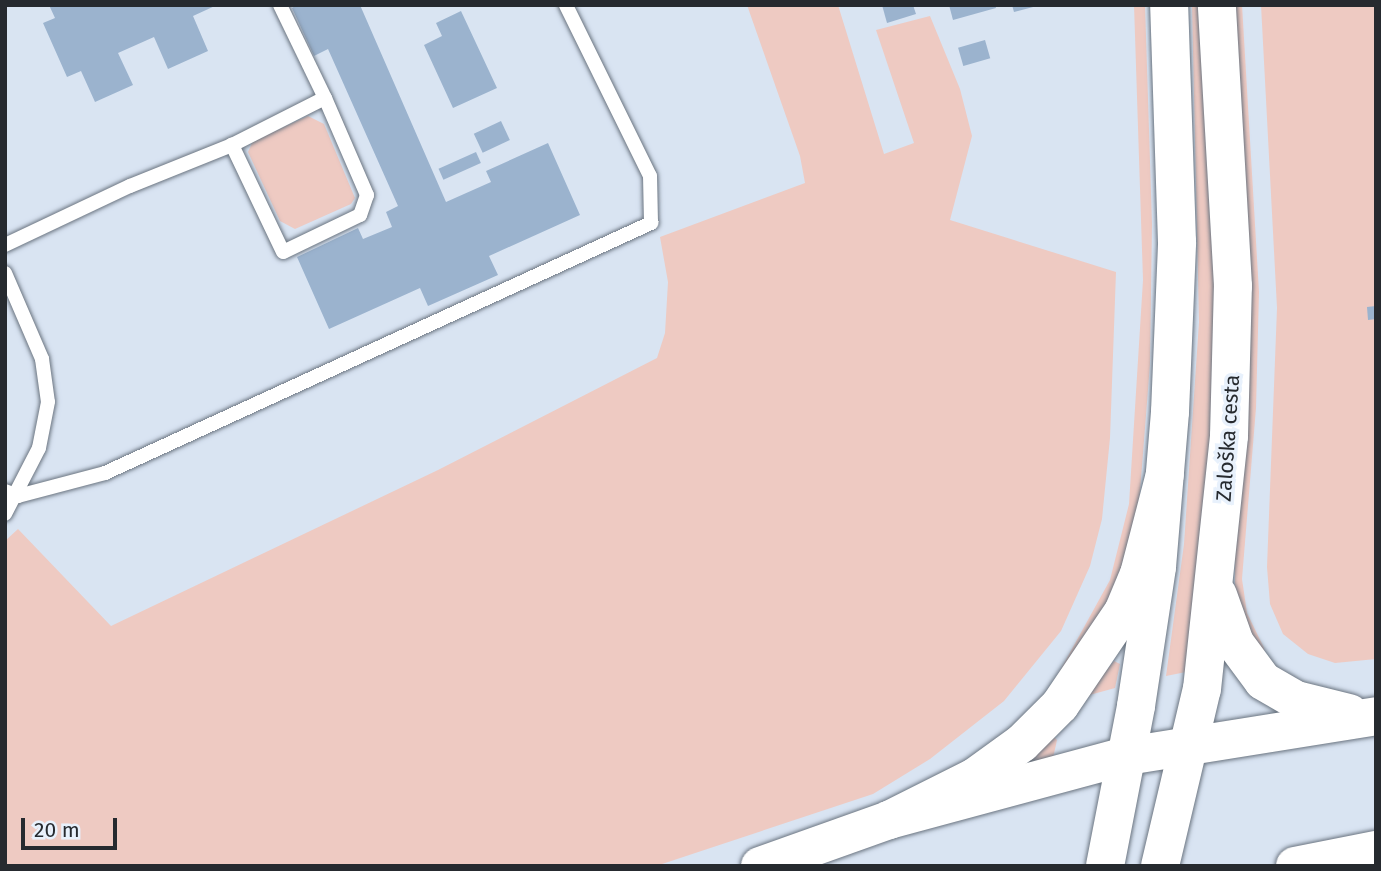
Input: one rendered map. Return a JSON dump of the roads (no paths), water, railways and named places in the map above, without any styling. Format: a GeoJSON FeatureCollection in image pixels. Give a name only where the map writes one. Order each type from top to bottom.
{"type":"FeatureCollection","features":[{"type":"Feature","properties":{"kind":"main road"},"geometry":{"type":"LineString","coordinates":[[1105,866],[1127,757],[1157,567],[1165,474],[1177,242],[1169,5]]}},
{"type":"Feature","properties":{"kind":"main road","name":"Zaloška cesta"},"geometry":{"type":"LineString","coordinates":[[1160,866],[1202,689],[1217,572],[1234,356],[1217,5]]}},
{"type":"Feature","properties":{"kind":"main road"},"geometry":{"type":"LineString","coordinates":[[889,820],[975,777],[1022,743],[1060,705],[1123,612],[1139,574],[1165,474]]}},
{"type":"Feature","properties":{"kind":"main road"},"geometry":{"type":"LineString","coordinates":[[1217,572],[1228,630],[1263,681],[1319,707],[1376,715]]}},
{"type":"Feature","properties":{"kind":"main road"},"geometry":{"type":"LineString","coordinates":[[760,866],[889,820],[1127,757],[1376,715]]}},
{"type":"Feature","properties":{"kind":"main road"},"geometry":{"type":"LineString","coordinates":[[1295,866],[1376,850]]}},
{"type":"Feature","properties":{"kind":"lane"},"geometry":{"type":"LineString","coordinates":[[232,145],[283,252],[360,215],[367,195],[325,98],[280,5]]}},
{"type":"Feature","properties":{"kind":"lane"},"geometry":{"type":"LineString","coordinates":[[12,493],[105,472],[651,223],[650,176],[566,5]]}},
{"type":"Feature","properties":{"kind":"lane"},"geometry":{"type":"LineString","coordinates":[[5,245],[130,186],[232,145],[325,98]]}},
{"type":"Feature","properties":{"kind":"lane"},"geometry":{"type":"LineString","coordinates":[[5,273],[42,359],[48,401],[39,448],[12,493],[5,514]]}}]}
